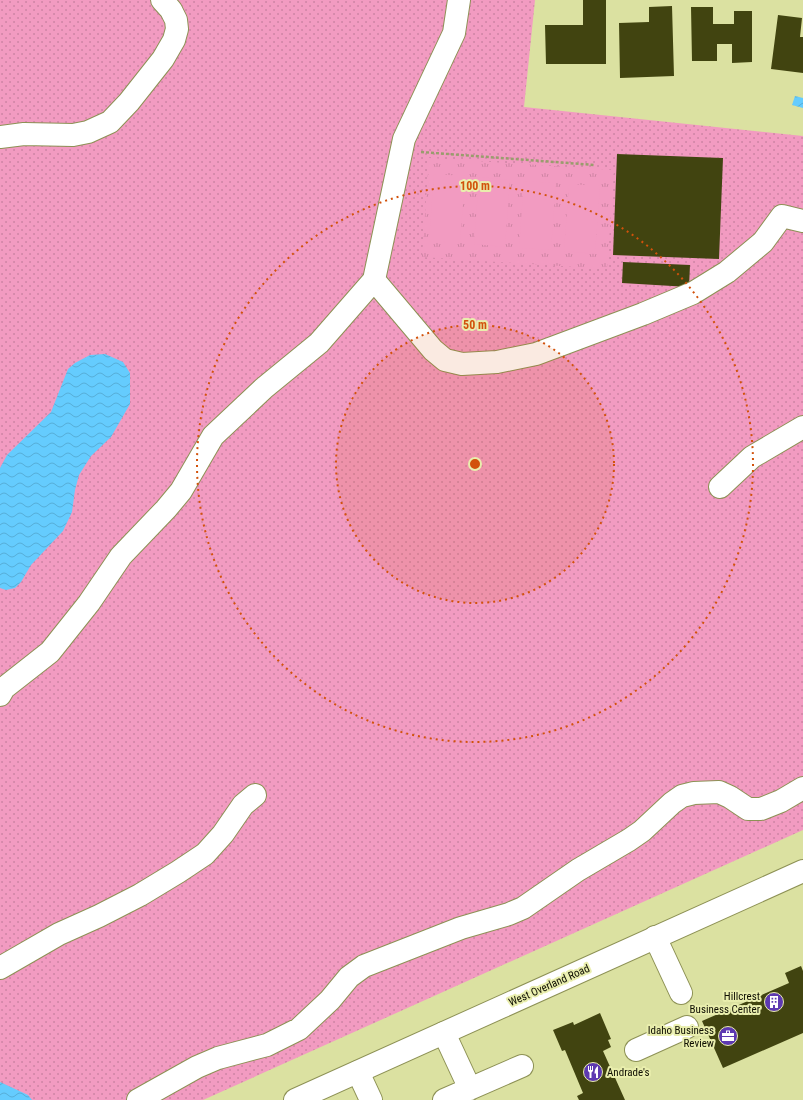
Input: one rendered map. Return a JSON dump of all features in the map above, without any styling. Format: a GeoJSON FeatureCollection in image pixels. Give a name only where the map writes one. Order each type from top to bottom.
{"type":"FeatureCollection","features":[{"type":"Feature","properties":{"kind":"main road"},"geometry":{"type":"LineString","coordinates":[[0,137],[24,134],[73,135],[88,132],[110,122],[129,102],[164,59],[174,40],[177,28],[176,20],[171,10],[162,0]]}},
{"type":"Feature","properties":{"kind":"main road"},"geometry":{"type":"LineString","coordinates":[[0,695],[4,688],[50,652],[89,603],[121,556],[166,509],[181,490],[213,436],[264,388],[319,344],[374,280],[404,139],[454,33],[459,0]]}},
{"type":"Feature","properties":{"kind":"main road"},"geometry":{"type":"LineString","coordinates":[[374,280],[432,350],[445,360],[462,364],[497,362],[536,354],[643,314],[693,293],[727,272],[763,242],[782,216],[803,221]]}},
{"type":"Feature","properties":{"kind":"main road"},"geometry":{"type":"LineString","coordinates":[[720,487],[752,457],[803,427]]}},
{"type":"Feature","properties":{"kind":"main road"},"geometry":{"type":"LineString","coordinates":[[138,1100],[197,1067],[218,1058],[267,1045],[299,1029],[330,1000],[349,977],[364,966],[461,928],[522,908],[578,870],[630,840],[682,796],[694,793],[719,792],[730,797],[748,809],[761,809],[781,801],[803,788]]}},
{"type":"Feature","properties":{"kind":"main road"},"geometry":{"type":"LineString","coordinates":[[0,968],[59,934],[140,895],[205,854],[223,834],[243,805],[255,795]]}},
{"type":"Feature","properties":{"kind":"main road","name":"West Overland Road"},"geometry":{"type":"LineString","coordinates":[[295,1100],[803,871]]}},
{"type":"Feature","properties":{"kind":"main road"},"geometry":{"type":"LineString","coordinates":[[655,937],[682,993]]}},
{"type":"Feature","properties":{"kind":"main road"},"geometry":{"type":"LineString","coordinates":[[636,1050],[687,1027]]}},
{"type":"Feature","properties":{"kind":"main road"},"geometry":{"type":"LineString","coordinates":[[444,1033],[470,1089]]}},
{"type":"Feature","properties":{"kind":"main road"},"geometry":{"type":"LineString","coordinates":[[444,1100],[522,1066]]}},
{"type":"Feature","properties":{"kind":"main road"},"geometry":{"type":"LineString","coordinates":[[358,1072],[371,1100]]}},
{"type":"Feature","properties":{"kind":"path"},"geometry":{"type":"LineString","coordinates":[[401,151],[594,165]]}},
{"type":"Feature","properties":{"kind":"green space"},"geometry":{"type":"Polygon","coordinates":[[[0,0],[535,0],[524,107],[803,136],[803,830],[203,1100],[0,1100],[0,0]]]}},
{"type":"Feature","properties":{"kind":"green space"},"geometry":{"type":"Polygon","coordinates":[[[429,158],[614,170],[607,269],[422,257],[429,158]]]}},
{"type":"Feature","properties":{"kind":"green space"},"geometry":{"type":"Polygon","coordinates":[[[434,174],[465,176],[460,243],[429,241],[434,174]]]}},
{"type":"Feature","properties":{"kind":"green space"},"geometry":{"type":"Polygon","coordinates":[[[479,177],[510,180],[505,247],[474,244],[479,177]]]}},
{"type":"Feature","properties":{"kind":"green space"},"geometry":{"type":"Polygon","coordinates":[[[524,181],[556,183],[551,250],[519,248],[524,181]]]}},
{"type":"Feature","properties":{"kind":"green space"},"geometry":{"type":"Polygon","coordinates":[[[569,184],[600,186],[595,254],[564,251],[569,184]]]}},
{"type":"Feature","properties":{"kind":"water"},"geometry":{"type":"Polygon","coordinates":[[[795,96],[803,98],[803,108],[792,105],[795,96]]]}},
{"type":"Feature","properties":{"kind":"water"},"geometry":{"type":"Polygon","coordinates":[[[105,354],[123,362],[130,373],[130,404],[111,437],[91,456],[79,475],[72,512],[63,531],[31,565],[21,582],[15,588],[6,590],[0,588],[0,468],[7,455],[51,412],[68,369],[75,363],[90,355],[105,354]]]}},
{"type":"Feature","properties":{"kind":"water"},"geometry":{"type":"Polygon","coordinates":[[[0,1082],[28,1095],[32,1100],[0,1100],[0,1082]]]}},
{"type":"Feature","properties":{"kind":"building"},"geometry":{"type":"Polygon","coordinates":[[[583,0],[606,0],[606,64],[546,64],[545,25],[583,25],[583,0]]]}},
{"type":"Feature","properties":{"kind":"building"},"geometry":{"type":"Polygon","coordinates":[[[672,6],[674,76],[620,78],[619,23],[649,22],[649,7],[672,6]]]}},
{"type":"Feature","properties":{"kind":"building"},"geometry":{"type":"Polygon","coordinates":[[[691,7],[713,7],[713,24],[734,24],[734,11],[752,11],[752,62],[732,63],[732,44],[717,44],[717,61],[692,61],[691,7]]]}},
{"type":"Feature","properties":{"kind":"building"},"geometry":{"type":"Polygon","coordinates":[[[778,15],[802,18],[800,37],[803,37],[803,73],[771,69],[778,15]]]}},
{"type":"Feature","properties":{"kind":"building"},"geometry":{"type":"Polygon","coordinates":[[[617,154],[723,158],[719,259],[613,255],[617,154]]]}},
{"type":"Feature","properties":{"kind":"building"},"geometry":{"type":"Polygon","coordinates":[[[623,262],[690,265],[689,287],[622,283],[623,262]]]}},
{"type":"Feature","properties":{"kind":"building","name":"Hillcrest Business Center"},"geometry":{"type":"Polygon","coordinates":[[[801,966],[803,971],[803,1033],[723,1068],[702,1021],[789,983],[785,973],[801,966]]]}},
{"type":"Feature","properties":{"kind":"building","name":"Andrade's"},"geometry":{"type":"Polygon","coordinates":[[[600,1013],[611,1039],[608,1040],[611,1047],[603,1051],[625,1100],[579,1100],[577,1096],[583,1093],[565,1050],[562,1051],[553,1030],[573,1022],[574,1025],[600,1013]]]}},
{"type":"Feature","properties":{"kind":"place","name":"Hillcrest Business Center"},"geometry":{"type":"Point","coordinates":[774,1002]}},
{"type":"Feature","properties":{"kind":"place","name":"Idaho Business Review"},"geometry":{"type":"Point","coordinates":[728,1036]}},
{"type":"Feature","properties":{"kind":"place","name":"Andrade's"},"geometry":{"type":"Point","coordinates":[593,1072]}}]}
